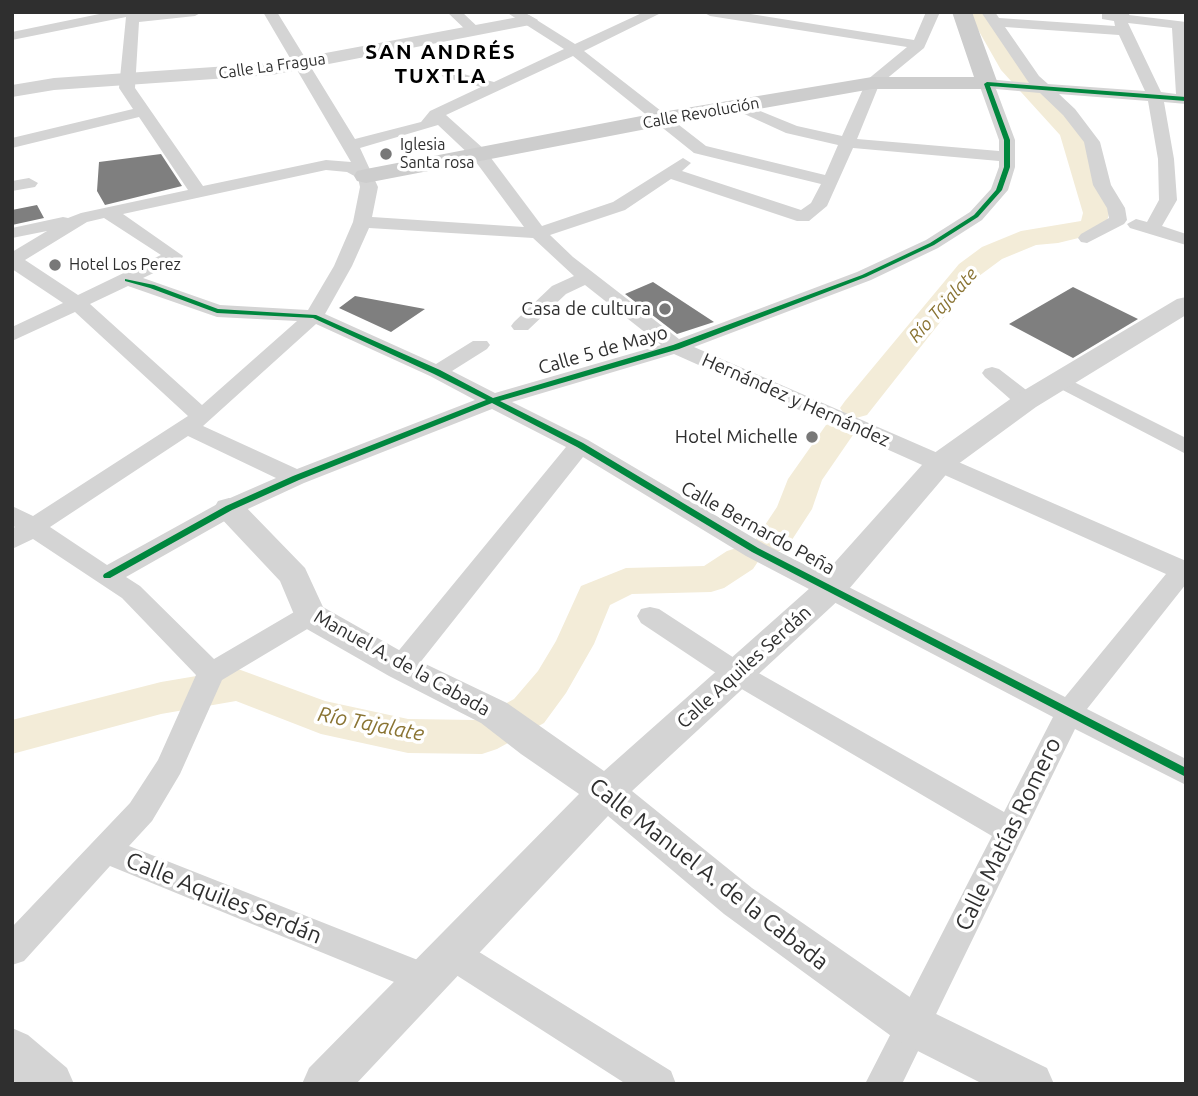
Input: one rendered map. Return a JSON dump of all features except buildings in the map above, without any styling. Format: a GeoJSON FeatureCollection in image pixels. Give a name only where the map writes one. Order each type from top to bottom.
{"type":"FeatureCollection","features":[{"type":"Feature","properties":{"kind":"main road","name":"Calle 5 de Mayo"},"geometry":{"type":"LineString","coordinates":[[962,12],[987,84]]}},
{"type":"Feature","properties":{"kind":"main road","name":"Calle Revolución"},"geometry":{"type":"LineString","coordinates":[[358,160],[479,154],[872,83],[987,84]]}},
{"type":"Feature","properties":{"kind":"street"},"geometry":{"type":"LineString","coordinates":[[12,36],[132,14],[195,12]]}},
{"type":"Feature","properties":{"kind":"street"},"geometry":{"type":"LineString","coordinates":[[12,541],[23,520],[196,422],[314,316],[343,266],[362,222],[369,187],[358,160],[270,12]]}},
{"type":"Feature","properties":{"kind":"street"},"geometry":{"type":"LineString","coordinates":[[454,12],[474,30]]}},
{"type":"Feature","properties":{"kind":"street"},"geometry":{"type":"LineString","coordinates":[[12,233],[326,165],[351,167],[358,160],[427,125],[436,114],[656,12]]}},
{"type":"Feature","properties":{"kind":"street"},"geometry":{"type":"LineString","coordinates":[[710,12],[919,45]]}},
{"type":"Feature","properties":{"kind":"street"},"geometry":{"type":"LineString","coordinates":[[804,28],[814,12]]}},
{"type":"Feature","properties":{"kind":"street"},"geometry":{"type":"LineString","coordinates":[[671,173],[803,216],[818,206],[831,181],[872,83],[919,45],[933,12]]}},
{"type":"Feature","properties":{"kind":"street"},"geometry":{"type":"LineString","coordinates":[[132,14],[127,88],[198,191]]}},
{"type":"Feature","properties":{"kind":"street"},"geometry":{"type":"LineString","coordinates":[[1090,14],[1182,26],[1185,99]]}},
{"type":"Feature","properties":{"kind":"street"},"geometry":{"type":"LineString","coordinates":[[521,16],[573,49],[700,150],[831,181]]}},
{"type":"Feature","properties":{"kind":"street","name":"Calle La Fragua"},"geometry":{"type":"LineString","coordinates":[[12,91],[300,65],[474,30],[521,16]]}},
{"type":"Feature","properties":{"kind":"street"},"geometry":{"type":"LineString","coordinates":[[991,17],[1123,20]]}},
{"type":"Feature","properties":{"kind":"street"},"geometry":{"type":"LineString","coordinates":[[991,17],[1016,56],[1042,88],[1069,113],[1093,142],[1102,185],[1116,208],[1118,220]]}},
{"type":"Feature","properties":{"kind":"street"},"geometry":{"type":"LineString","coordinates":[[726,29],[740,18]]}},
{"type":"Feature","properties":{"kind":"street"},"geometry":{"type":"LineString","coordinates":[[1123,20],[1155,97],[1166,159],[1168,200],[1152,228]]}},
{"type":"Feature","properties":{"kind":"street"},"geometry":{"type":"LineString","coordinates":[[1005,36],[1052,41]]}},
{"type":"Feature","properties":{"kind":"street"},"geometry":{"type":"LineString","coordinates":[[1113,46],[1133,47]]}},
{"type":"Feature","properties":{"kind":"street"},"geometry":{"type":"LineString","coordinates":[[448,74],[493,86]]}},
{"type":"Feature","properties":{"kind":"street","name":"Calle Revolución"},"geometry":{"type":"LineString","coordinates":[[987,84],[1185,99]]}},
{"type":"Feature","properties":{"kind":"street","name":"Calle 5 de Mayo"},"geometry":{"type":"LineString","coordinates":[[107,576],[229,508],[296,478],[494,400],[676,347],[864,276],[932,244],[976,216],[999,190],[1008,157],[1007,140],[987,84]]}},
{"type":"Feature","properties":{"kind":"street"},"geometry":{"type":"LineString","coordinates":[[737,107],[792,130],[849,143],[1008,157]]}},
{"type":"Feature","properties":{"kind":"street"},"geometry":{"type":"LineString","coordinates":[[12,143],[143,111]]}},
{"type":"Feature","properties":{"kind":"street","name":"Hernández y Hernández"},"geometry":{"type":"LineString","coordinates":[[436,114],[479,154],[538,233],[587,277],[676,347],[1184,571]]}},
{"type":"Feature","properties":{"kind":"street"},"geometry":{"type":"LineString","coordinates":[[362,222],[538,233],[619,206],[671,173],[700,150]]}},
{"type":"Feature","properties":{"kind":"street"},"geometry":{"type":"LineString","coordinates":[[12,335],[174,256],[107,212]]}},
{"type":"Feature","properties":{"kind":"street"},"geometry":{"type":"LineString","coordinates":[[81,218],[12,260],[78,304],[196,422],[296,478]]}},
{"type":"Feature","properties":{"kind":"street"},"geometry":{"type":"LineString","coordinates":[[1087,239],[1118,220],[1186,240]]}},
{"type":"Feature","properties":{"kind":"street"},"geometry":{"type":"LineString","coordinates":[[521,326],[559,290],[587,277]]}},
{"type":"Feature","properties":{"kind":"street"},"geometry":{"type":"LineString","coordinates":[[127,280],[152,286],[217,311],[314,316]]}},
{"type":"Feature","properties":{"kind":"street","name":"Calle Aquiles Serdán"},"geometry":{"type":"LineString","coordinates":[[439,966],[606,792],[831,588],[940,463],[1026,401],[1186,304]]}},
{"type":"Feature","properties":{"kind":"street","name":"Calle Bernardo Peña"},"geometry":{"type":"LineString","coordinates":[[314,316],[494,400],[579,445],[755,550],[1186,773]]}},
{"type":"Feature","properties":{"kind":"street"},"geometry":{"type":"LineString","coordinates":[[437,372],[480,345]]}},
{"type":"Feature","properties":{"kind":"street"},"geometry":{"type":"LineString","coordinates":[[992,373],[1026,401]]}},
{"type":"Feature","properties":{"kind":"street"},"geometry":{"type":"LineString","coordinates":[[1060,381],[1186,447]]}},
{"type":"Feature","properties":{"kind":"street"},"geometry":{"type":"LineString","coordinates":[[401,667],[579,445]]}},
{"type":"Feature","properties":{"kind":"street","name":"Manuel A. de la Cabada"},"geometry":{"type":"LineString","coordinates":[[229,508],[293,576],[310,615],[401,667],[494,713],[534,744]]}},
{"type":"Feature","properties":{"kind":"street"},"geometry":{"type":"LineString","coordinates":[[23,520],[131,592],[210,677]]}},
{"type":"Feature","properties":{"kind":"street","name":"Calle Matías Romero"},"geometry":{"type":"LineString","coordinates":[[883,1084],[1069,712],[1184,571]]}},
{"type":"Feature","properties":{"kind":"street"},"geometry":{"type":"LineString","coordinates":[[12,950],[141,812],[170,766],[210,677],[310,615]]}},
{"type":"Feature","properties":{"kind":"street"},"geometry":{"type":"LineString","coordinates":[[650,616],[738,674],[1008,830]]}},
{"type":"Feature","properties":{"kind":"street","name":"Calle Manuel A. de la Cabada"},"geometry":{"type":"LineString","coordinates":[[534,744],[606,792],[738,901],[914,1026],[1031,1084]]}},
{"type":"Feature","properties":{"kind":"street","name":"Calle Aquiles Serdán"},"geometry":{"type":"LineString","coordinates":[[105,850],[439,966],[657,1084]]}},
{"type":"Feature","properties":{"kind":"street"},"geometry":{"type":"LineString","coordinates":[[325,1084],[439,966]]}},
{"type":"Feature","properties":{"kind":"street"},"geometry":{"type":"LineString","coordinates":[[12,1050],[51,1084]]}},
{"type":"Feature","properties":{"kind":"waterway","name":"Río Tajalate"},"geometry":{"type":"LineString","coordinates":[[856,408],[969,270],[992,253],[1031,237],[1058,235],[1093,226],[1096,213],[1072,133],[1009,65],[978,12]]}},
{"type":"Feature","properties":{"kind":"waterway","name":"Río Tajalate"},"geometry":{"type":"LineString","coordinates":[[773,540],[794,509],[805,479],[838,432]]}},
{"type":"Feature","properties":{"kind":"waterway","name":"Río Tajalate"},"geometry":{"type":"LineString","coordinates":[[12,737],[161,698],[238,685],[321,717],[408,736],[482,737],[529,711],[552,682],[574,644],[595,596],[626,581],[711,579],[740,560]]}},
{"type":"Feature","properties":{"kind":"cycle path"},"geometry":{"type":"LineString","coordinates":[[107,576],[229,508],[296,478],[494,400],[676,347],[864,276],[932,244],[976,216],[999,190],[1007,167],[1007,140],[987,84],[1186,99]]}},
{"type":"Feature","properties":{"kind":"cycle path"},"geometry":{"type":"LineString","coordinates":[[127,280],[152,286],[217,311],[314,316],[437,372],[580,445],[755,550],[1186,773]]}},
{"type":"Feature","properties":{"kind":"place","name":"Iglesia Santa rosa"},"geometry":{"type":"Point","coordinates":[386,154]}},
{"type":"Feature","properties":{"kind":"place","name":"Hotel Los Perez"},"geometry":{"type":"Point","coordinates":[55,265]}},
{"type":"Feature","properties":{"kind":"place","name":"Casa de cultura"},"geometry":{"type":"Point","coordinates":[665,309]}},
{"type":"Feature","properties":{"kind":"place","name":"Hotel Michelle"},"geometry":{"type":"Point","coordinates":[812,437]}},
{"type":"Feature","properties":{"kind":"district","name":"SAN ANDRÉS TUXTLA"},"geometry":{"type":"Point","coordinates":[441,64]}}]}
